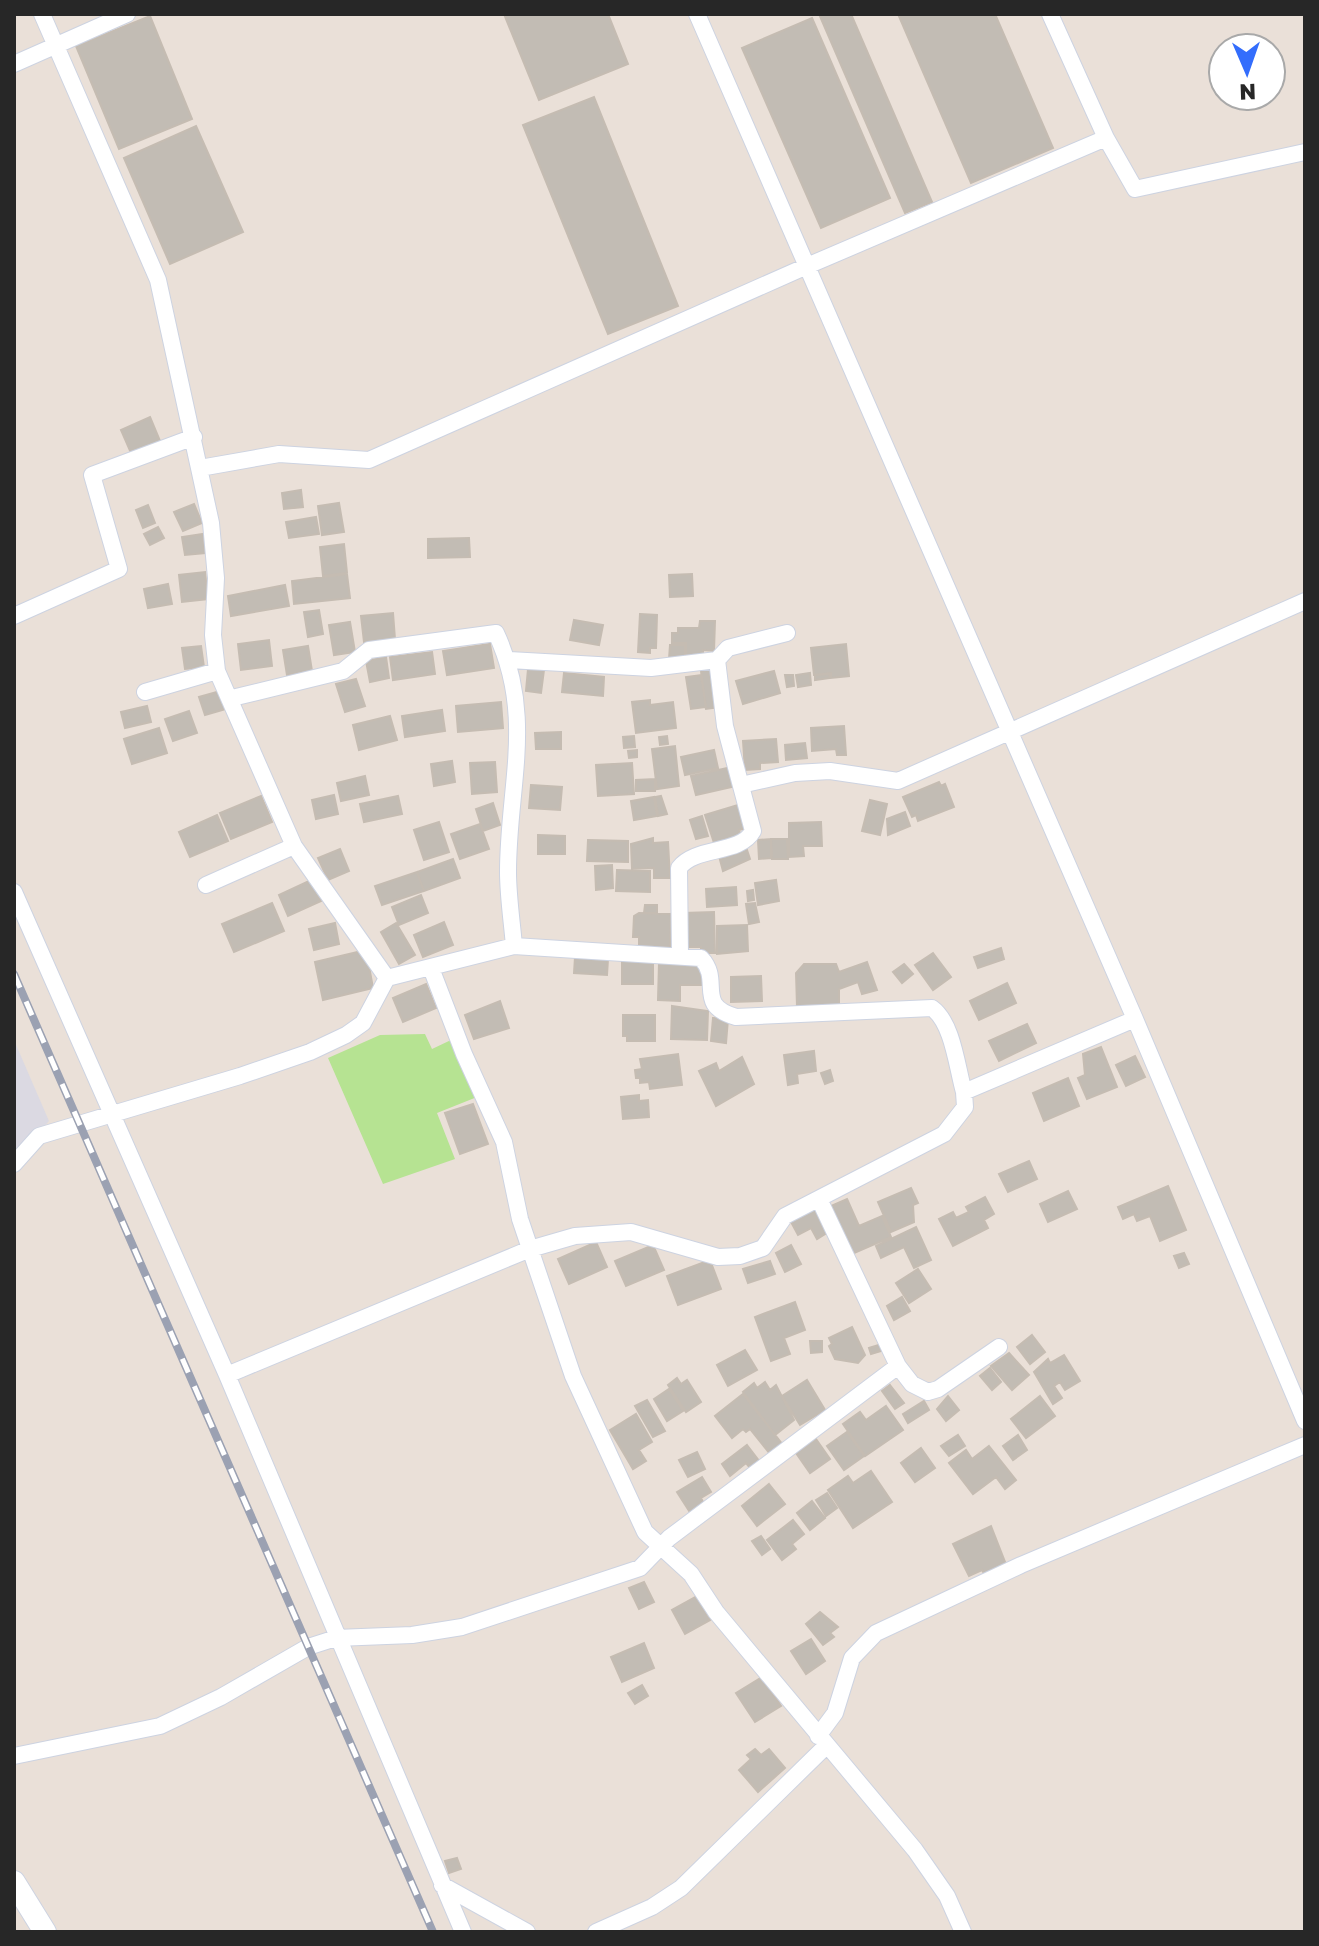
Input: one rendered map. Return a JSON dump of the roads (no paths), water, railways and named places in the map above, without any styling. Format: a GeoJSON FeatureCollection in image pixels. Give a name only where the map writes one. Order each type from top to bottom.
{"type":"FeatureCollection","features":[{"type":"Feature","properties":{"kind":"main road"},"geometry":{"type":"LineString","coordinates":[[14,1882],[45,1932]]}},
{"type":"Feature","properties":{"kind":"street"},"geometry":{"type":"LineString","coordinates":[[42,14],[158,280],[211,523],[216,578],[213,635],[217,671],[232,698],[244,736],[294,846],[387,978]]}},
{"type":"Feature","properties":{"kind":"street"},"geometry":{"type":"LineString","coordinates":[[14,64],[127,14]]}},
{"type":"Feature","properties":{"kind":"street"},"geometry":{"type":"LineString","coordinates":[[697,14],[1135,1019],[1305,1421]]}},
{"type":"Feature","properties":{"kind":"street"},"geometry":{"type":"LineString","coordinates":[[1050,14],[1106,138],[1135,189],[1305,152]]}},
{"type":"Feature","properties":{"kind":"street"},"geometry":{"type":"LineString","coordinates":[[200,468],[279,454],[369,460],[807,266],[1106,138]]}},
{"type":"Feature","properties":{"kind":"street"},"geometry":{"type":"LineString","coordinates":[[14,616],[119,569],[92,475],[194,437]]}},
{"type":"Feature","properties":{"kind":"street"},"geometry":{"type":"LineString","coordinates":[[741,785],[795,773],[830,771],[898,781],[1305,601]]}},
{"type":"Feature","properties":{"kind":"street"},"geometry":{"type":"LineString","coordinates":[[232,698],[343,671],[369,650],[496,633],[509,660],[519,723],[508,872],[514,946]]}},
{"type":"Feature","properties":{"kind":"street"},"geometry":{"type":"LineString","coordinates":[[509,660],[651,668],[717,660],[728,648],[787,633]]}},
{"type":"Feature","properties":{"kind":"street"},"geometry":{"type":"LineString","coordinates":[[680,955],[679,868],[688,860],[751,835],[725,726],[717,660]]}},
{"type":"Feature","properties":{"kind":"street"},"geometry":{"type":"LineString","coordinates":[[145,692],[217,671]]}},
{"type":"Feature","properties":{"kind":"street"},"geometry":{"type":"LineString","coordinates":[[206,885],[294,846]]}},
{"type":"Feature","properties":{"kind":"street"},"geometry":{"type":"LineString","coordinates":[[14,892],[227,1375],[463,1932]]}},
{"type":"Feature","properties":{"kind":"street"},"geometry":{"type":"LineString","coordinates":[[14,1164],[39,1136],[240,1076],[322,1047],[363,1023],[387,978],[514,946],[701,958],[707,964],[711,1002],[720,1013],[736,1017],[932,1008],[939,1013],[964,1092],[965,1107],[944,1134],[785,1216],[763,1248],[740,1256],[718,1257],[631,1232],[575,1236],[530,1249],[227,1375]]}},
{"type":"Feature","properties":{"kind":"street"},"geometry":{"type":"LineString","coordinates":[[431,968],[464,1054],[504,1142],[530,1249],[573,1376],[645,1532],[691,1574],[716,1612],[915,1850],[947,1896],[963,1932]]}},
{"type":"Feature","properties":{"kind":"street"},"geometry":{"type":"LineString","coordinates":[[964,1092],[1135,1019]]}},
{"type":"Feature","properties":{"kind":"street"},"geometry":{"type":"LineString","coordinates":[[819,1199],[898,1366],[912,1384],[928,1392],[938,1389],[999,1347]]}},
{"type":"Feature","properties":{"kind":"street"},"geometry":{"type":"LineString","coordinates":[[14,1756],[160,1726],[221,1697],[308,1647],[336,1638],[412,1635],[462,1627],[640,1568],[669,1538],[898,1366]]}},
{"type":"Feature","properties":{"kind":"street"},"geometry":{"type":"LineString","coordinates":[[596,1932],[652,1907],[681,1888],[822,1741],[835,1713],[852,1658],[876,1633],[1048,1553],[1305,1445]]}},
{"type":"Feature","properties":{"kind":"street"},"geometry":{"type":"LineString","coordinates":[[442,1885],[527,1932]]}},
{"type":"Feature","properties":{"kind":"railway"},"geometry":{"type":"LineString","coordinates":[[14,974],[433,1932]]}}]}
